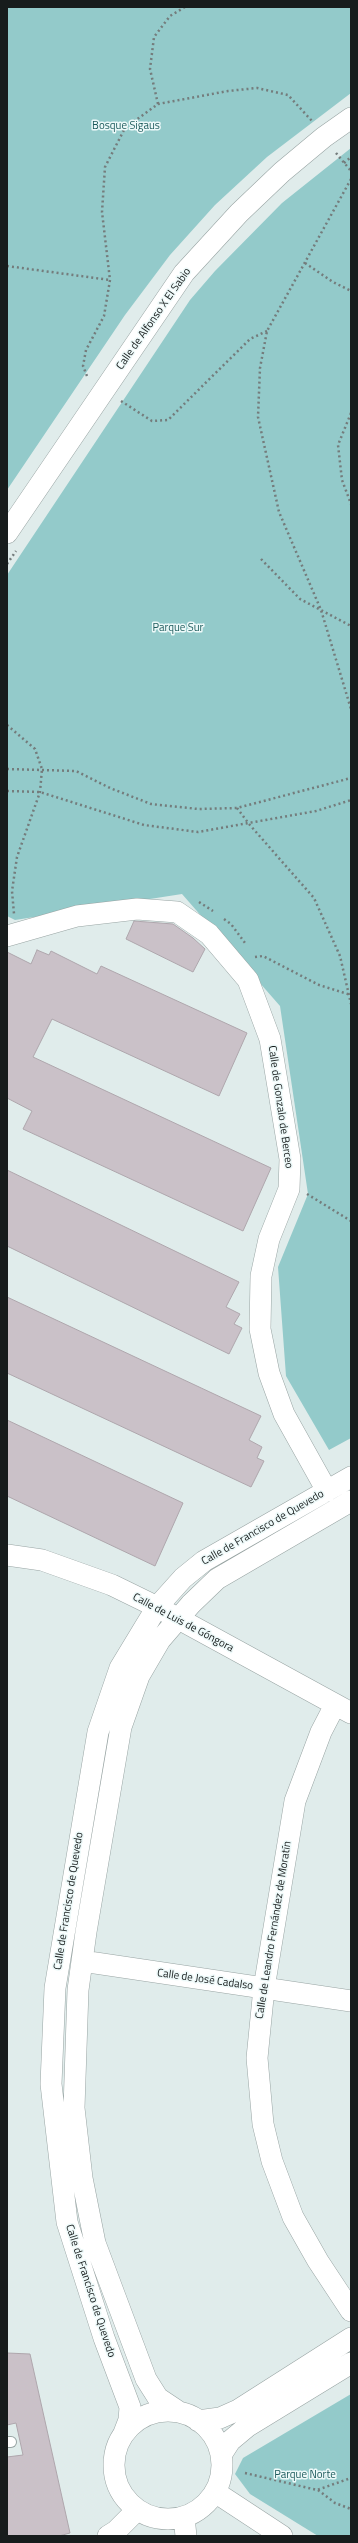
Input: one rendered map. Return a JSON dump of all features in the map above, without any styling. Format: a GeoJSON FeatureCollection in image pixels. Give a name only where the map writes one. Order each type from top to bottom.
{"type":"FeatureCollection","features":[{"type":"Feature","properties":{"kind":"street","name":"Calle de Alfonso X El Sabio"},"geometry":{"type":"LineString","coordinates":[[14,539],[184,273],[239,213],[276,177],[324,137],[351,118]]}},
{"type":"Feature","properties":{"kind":"street","name":"Calle de Gonzalo de Berceo"},"geometry":{"type":"LineString","coordinates":[[13,935],[77,916],[137,909],[177,912],[208,934],[248,980],[270,1039],[290,1159],[301,1190],[269,1239],[261,1276],[260,1329],[269,1373],[284,1414],[327,1491]]}},
{"type":"Feature","properties":{"kind":"street","name":"Calle de Francisco de Quevedo"},"geometry":{"type":"LineString","coordinates":[[124,2433],[129,2420],[130,2407],[104,2338],[67,2222],[51,2084],[55,1988],[98,1732],[120,1668],[157,1607],[183,1578],[204,1561],[351,1477]]}},
{"type":"Feature","properties":{"kind":"street","name":"Calle de Francisco de Quevedo"},"geometry":{"type":"LineString","coordinates":[[179,2412],[158,2398],[146,2379],[95,2243],[82,2178],[74,2108],[78,1990],[122,1727],[139,1676],[160,1640],[191,1604],[217,1579],[351,1500]]}},
{"type":"Feature","properties":{"kind":"street","name":"Calle de Luis de Góngora"},"geometry":{"type":"LineString","coordinates":[[7,1555],[42,1560],[112,1585],[157,1607],[177,1620],[343,1709]]}},
{"type":"Feature","properties":{"kind":"street","name":"Calle de Leandro Fernández de Moratín"},"geometry":{"type":"LineString","coordinates":[[343,1709],[320,1732],[295,1801],[264,1988],[257,2058],[263,2124],[272,2161],[293,2216],[318,2261],[351,2311]]}},
{"type":"Feature","properties":{"kind":"street","name":"Calle de José Cadalso"},"geometry":{"type":"LineString","coordinates":[[82,1961],[351,2001]]}},
{"type":"Feature","properties":{"kind":"street"},"geometry":{"type":"LineString","coordinates":[[198,2421],[220,2418],[238,2410],[351,2338]]}},
{"type":"Feature","properties":{"kind":"street"},"geometry":{"type":"LineString","coordinates":[[221,2454],[230,2441],[248,2426],[351,2363]]}},
{"type":"Feature","properties":{"kind":"street"},"geometry":{"type":"LineString","coordinates":[[158,2412],[179,2412],[207,2427],[215,2438],[221,2454],[222,2470],[215,2492],[185,2526],[172,2519],[154,2518],[136,2510],[120,2491],[114,2474],[115,2453],[124,2433],[140,2418],[158,2412]]}},
{"type":"Feature","properties":{"kind":"street"},"geometry":{"type":"LineString","coordinates":[[215,2492],[282,2536]]}},
{"type":"Feature","properties":{"kind":"street"},"geometry":{"type":"LineString","coordinates":[[108,2536],[116,2531],[136,2510]]}},
{"type":"Feature","properties":{"kind":"path"},"geometry":{"type":"LineString","coordinates":[[158,104],[150,69],[154,37],[170,16],[185,7]]}},
{"type":"Feature","properties":{"kind":"path"},"geometry":{"type":"LineString","coordinates":[[88,376],[83,366],[86,350],[104,316],[110,280],[102,212],[105,167],[125,128],[158,104],[228,91],[256,88],[288,95],[315,125]]}},
{"type":"Feature","properties":{"kind":"path"},"geometry":{"type":"LineString","coordinates":[[330,156],[336,152],[351,171]]}},
{"type":"Feature","properties":{"kind":"path"},"geometry":{"type":"LineString","coordinates":[[344,163],[351,157]]}},
{"type":"Feature","properties":{"kind":"path"},"geometry":{"type":"LineString","coordinates":[[351,179],[267,331],[260,368],[258,417],[279,512],[321,610],[351,710]]}},
{"type":"Feature","properties":{"kind":"path"},"geometry":{"type":"LineString","coordinates":[[305,263],[333,282],[351,291]]}},
{"type":"Feature","properties":{"kind":"path"},"geometry":{"type":"LineString","coordinates":[[7,266],[110,280]]}},
{"type":"Feature","properties":{"kind":"path"},"geometry":{"type":"LineString","coordinates":[[115,405],[119,398],[152,421],[168,420],[250,339],[267,331]]}},
{"type":"Feature","properties":{"kind":"path"},"geometry":{"type":"LineString","coordinates":[[351,413],[338,445],[342,480],[351,504]]}},
{"type":"Feature","properties":{"kind":"path"},"geometry":{"type":"LineString","coordinates":[[7,564],[14,539]]}},
{"type":"Feature","properties":{"kind":"path"},"geometry":{"type":"LineString","coordinates":[[261,559],[300,599],[351,626]]}},
{"type":"Feature","properties":{"kind":"path"},"geometry":{"type":"LineString","coordinates":[[7,725],[35,749],[42,769],[40,792],[16,857],[12,891],[15,920],[13,935]]}},
{"type":"Feature","properties":{"kind":"path"},"geometry":{"type":"LineString","coordinates":[[7,768],[76,771],[110,788],[151,804],[198,809],[237,808],[351,778]]}},
{"type":"Feature","properties":{"kind":"path"},"geometry":{"type":"LineString","coordinates":[[7,791],[40,792],[144,825],[198,832],[316,811],[351,800]]}},
{"type":"Feature","properties":{"kind":"path"},"geometry":{"type":"LineString","coordinates":[[237,808],[249,824],[314,898],[340,956],[351,1004]]}},
{"type":"Feature","properties":{"kind":"path"},"geometry":{"type":"LineString","coordinates":[[197,900],[215,912]]}},
{"type":"Feature","properties":{"kind":"path"},"geometry":{"type":"LineString","coordinates":[[220,916],[231,924],[247,946]]}},
{"type":"Feature","properties":{"kind":"path"},"geometry":{"type":"LineString","coordinates":[[251,952],[259,963]]}},
{"type":"Feature","properties":{"kind":"path"},"geometry":{"type":"LineString","coordinates":[[255,957],[263,956],[319,985],[350,995]]}},
{"type":"Feature","properties":{"kind":"path"},"geometry":{"type":"LineString","coordinates":[[301,1190],[351,1221]]}},
{"type":"Feature","properties":{"kind":"path"},"geometry":{"type":"LineString","coordinates":[[245,2473],[317,2490],[334,2503],[351,2509]]}},
{"type":"Feature","properties":{"kind":"path"},"geometry":{"type":"LineString","coordinates":[[317,2490],[351,2478]]}},
{"type":"Feature","properties":{"kind":"green space","name":"Bosque Sigaus"},"geometry":{"type":"Polygon","coordinates":[[[7,7],[351,7],[351,93],[267,157],[215,205],[170,255],[125,315],[7,490],[7,7]]]}},
{"type":"Feature","properties":{"kind":"green space","name":"Parque Sur"},"geometry":{"type":"Polygon","coordinates":[[[351,148],[351,1438],[329,1450],[286,1376],[278,1267],[308,1194],[280,1006],[182,894],[15,920],[7,916],[7,575],[190,300],[215,271],[282,203],[351,148]]]}},
{"type":"Feature","properties":{"kind":"green space","name":"Parque Norte"},"geometry":{"type":"Polygon","coordinates":[[[351,2394],[351,2536],[318,2536],[250,2494],[235,2474],[243,2458],[351,2394]]]}},
{"type":"Feature","properties":{"kind":"building"},"geometry":{"type":"Polygon","coordinates":[[[134,921],[173,924],[193,938],[205,949],[193,972],[126,939],[134,921]]]}},
{"type":"Feature","properties":{"kind":"building"},"geometry":{"type":"Polygon","coordinates":[[[37,950],[49,955],[51,951],[97,974],[101,966],[247,1033],[219,1096],[52,1019],[33,1057],[271,1168],[243,1231],[23,1129],[32,1111],[7,1098],[7,952],[31,964],[37,950]]]}},
{"type":"Feature","properties":{"kind":"building"},"geometry":{"type":"Polygon","coordinates":[[[7,1170],[239,1282],[226,1307],[240,1314],[234,1324],[242,1328],[229,1354],[7,1246],[7,1170]]]}},
{"type":"Feature","properties":{"kind":"building"},"geometry":{"type":"Polygon","coordinates":[[[7,1297],[261,1416],[249,1440],[262,1447],[257,1458],[264,1461],[251,1487],[7,1373],[7,1297]]]}},
{"type":"Feature","properties":{"kind":"building"},"geometry":{"type":"Polygon","coordinates":[[[7,1420],[183,1503],[155,1566],[7,1496],[7,1420]]]}},
{"type":"Feature","properties":{"kind":"building"},"geometry":{"type":"Polygon","coordinates":[[[7,2353],[30,2354],[70,2533],[59,2536],[7,2536],[7,2457],[23,2455],[16,2423],[7,2425],[7,2353]]]}}]}
